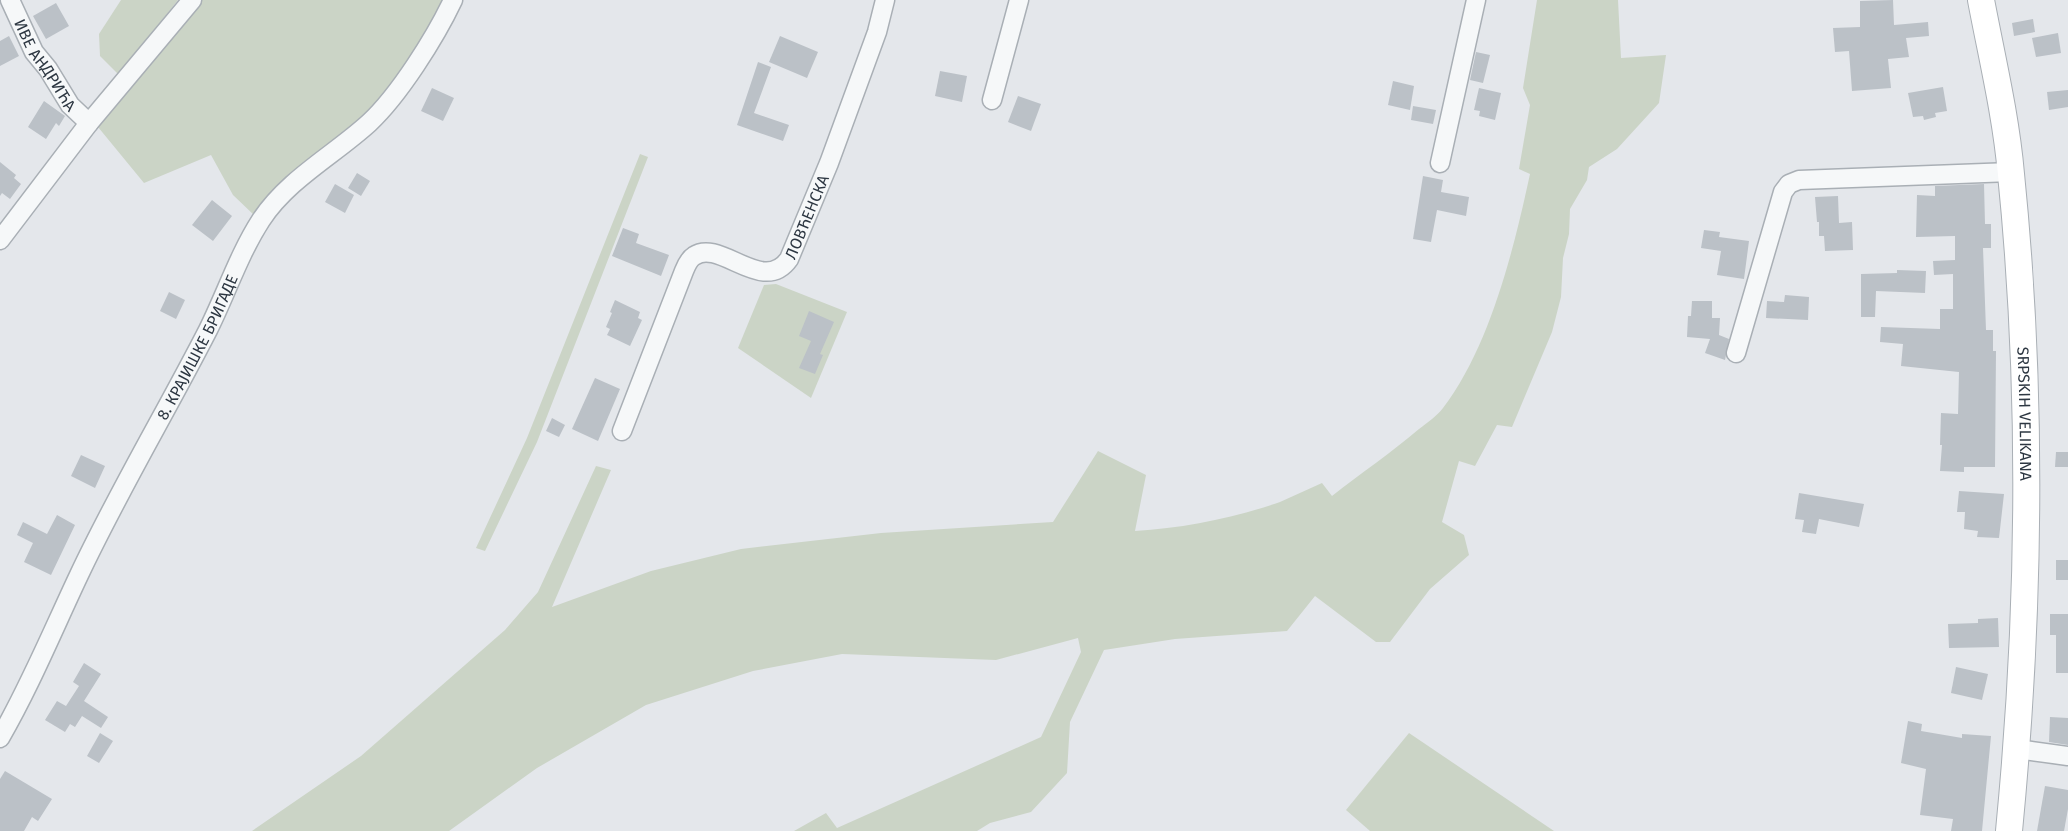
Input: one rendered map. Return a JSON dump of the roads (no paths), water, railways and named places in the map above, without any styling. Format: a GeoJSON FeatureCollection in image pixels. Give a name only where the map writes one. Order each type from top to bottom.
{"type":"FeatureCollection","features":[{"type":"Feature","properties":{"kind":"main road","name":"SRPSKIH VELIKANA"},"geometry":{"type":"LineString","coordinates":[[1981,0],[1998,84],[2011,172],[2019,274],[2026,451],[2017,749],[2009,831]]}},
{"type":"Feature","properties":{"kind":"street","name":"ИВЕ АНДРИЋА"},"geometry":{"type":"LineString","coordinates":[[10,0],[34,52],[48,69],[70,105],[89,123]]}},
{"type":"Feature","properties":{"kind":"street"},"geometry":{"type":"LineString","coordinates":[[0,240],[89,123],[192,0]]}},
{"type":"Feature","properties":{"kind":"street","name":"8. КРАЈИШКЕ БРИГАДЕ"},"geometry":{"type":"LineString","coordinates":[[0,738],[42,660],[79,574],[208,329],[263,217],[292,185],[382,111],[428,44],[453,0]]}},
{"type":"Feature","properties":{"kind":"street","name":"ЛОВЋЕНСКА"},"geometry":{"type":"LineString","coordinates":[[622,431],[691,258],[699,253],[711,254],[766,272],[781,268],[789,260],[829,163],[877,32],[885,0]]}},
{"type":"Feature","properties":{"kind":"street"},"geometry":{"type":"LineString","coordinates":[[992,100],[1019,0]]}},
{"type":"Feature","properties":{"kind":"street"},"geometry":{"type":"LineString","coordinates":[[1440,164],[1476,0]]}},
{"type":"Feature","properties":{"kind":"street"},"geometry":{"type":"LineString","coordinates":[[1736,353],[1783,192],[1789,184],[1799,180],[2011,172]]}},
{"type":"Feature","properties":{"kind":"street"},"geometry":{"type":"LineString","coordinates":[[2017,749],[2068,756]]}}]}
